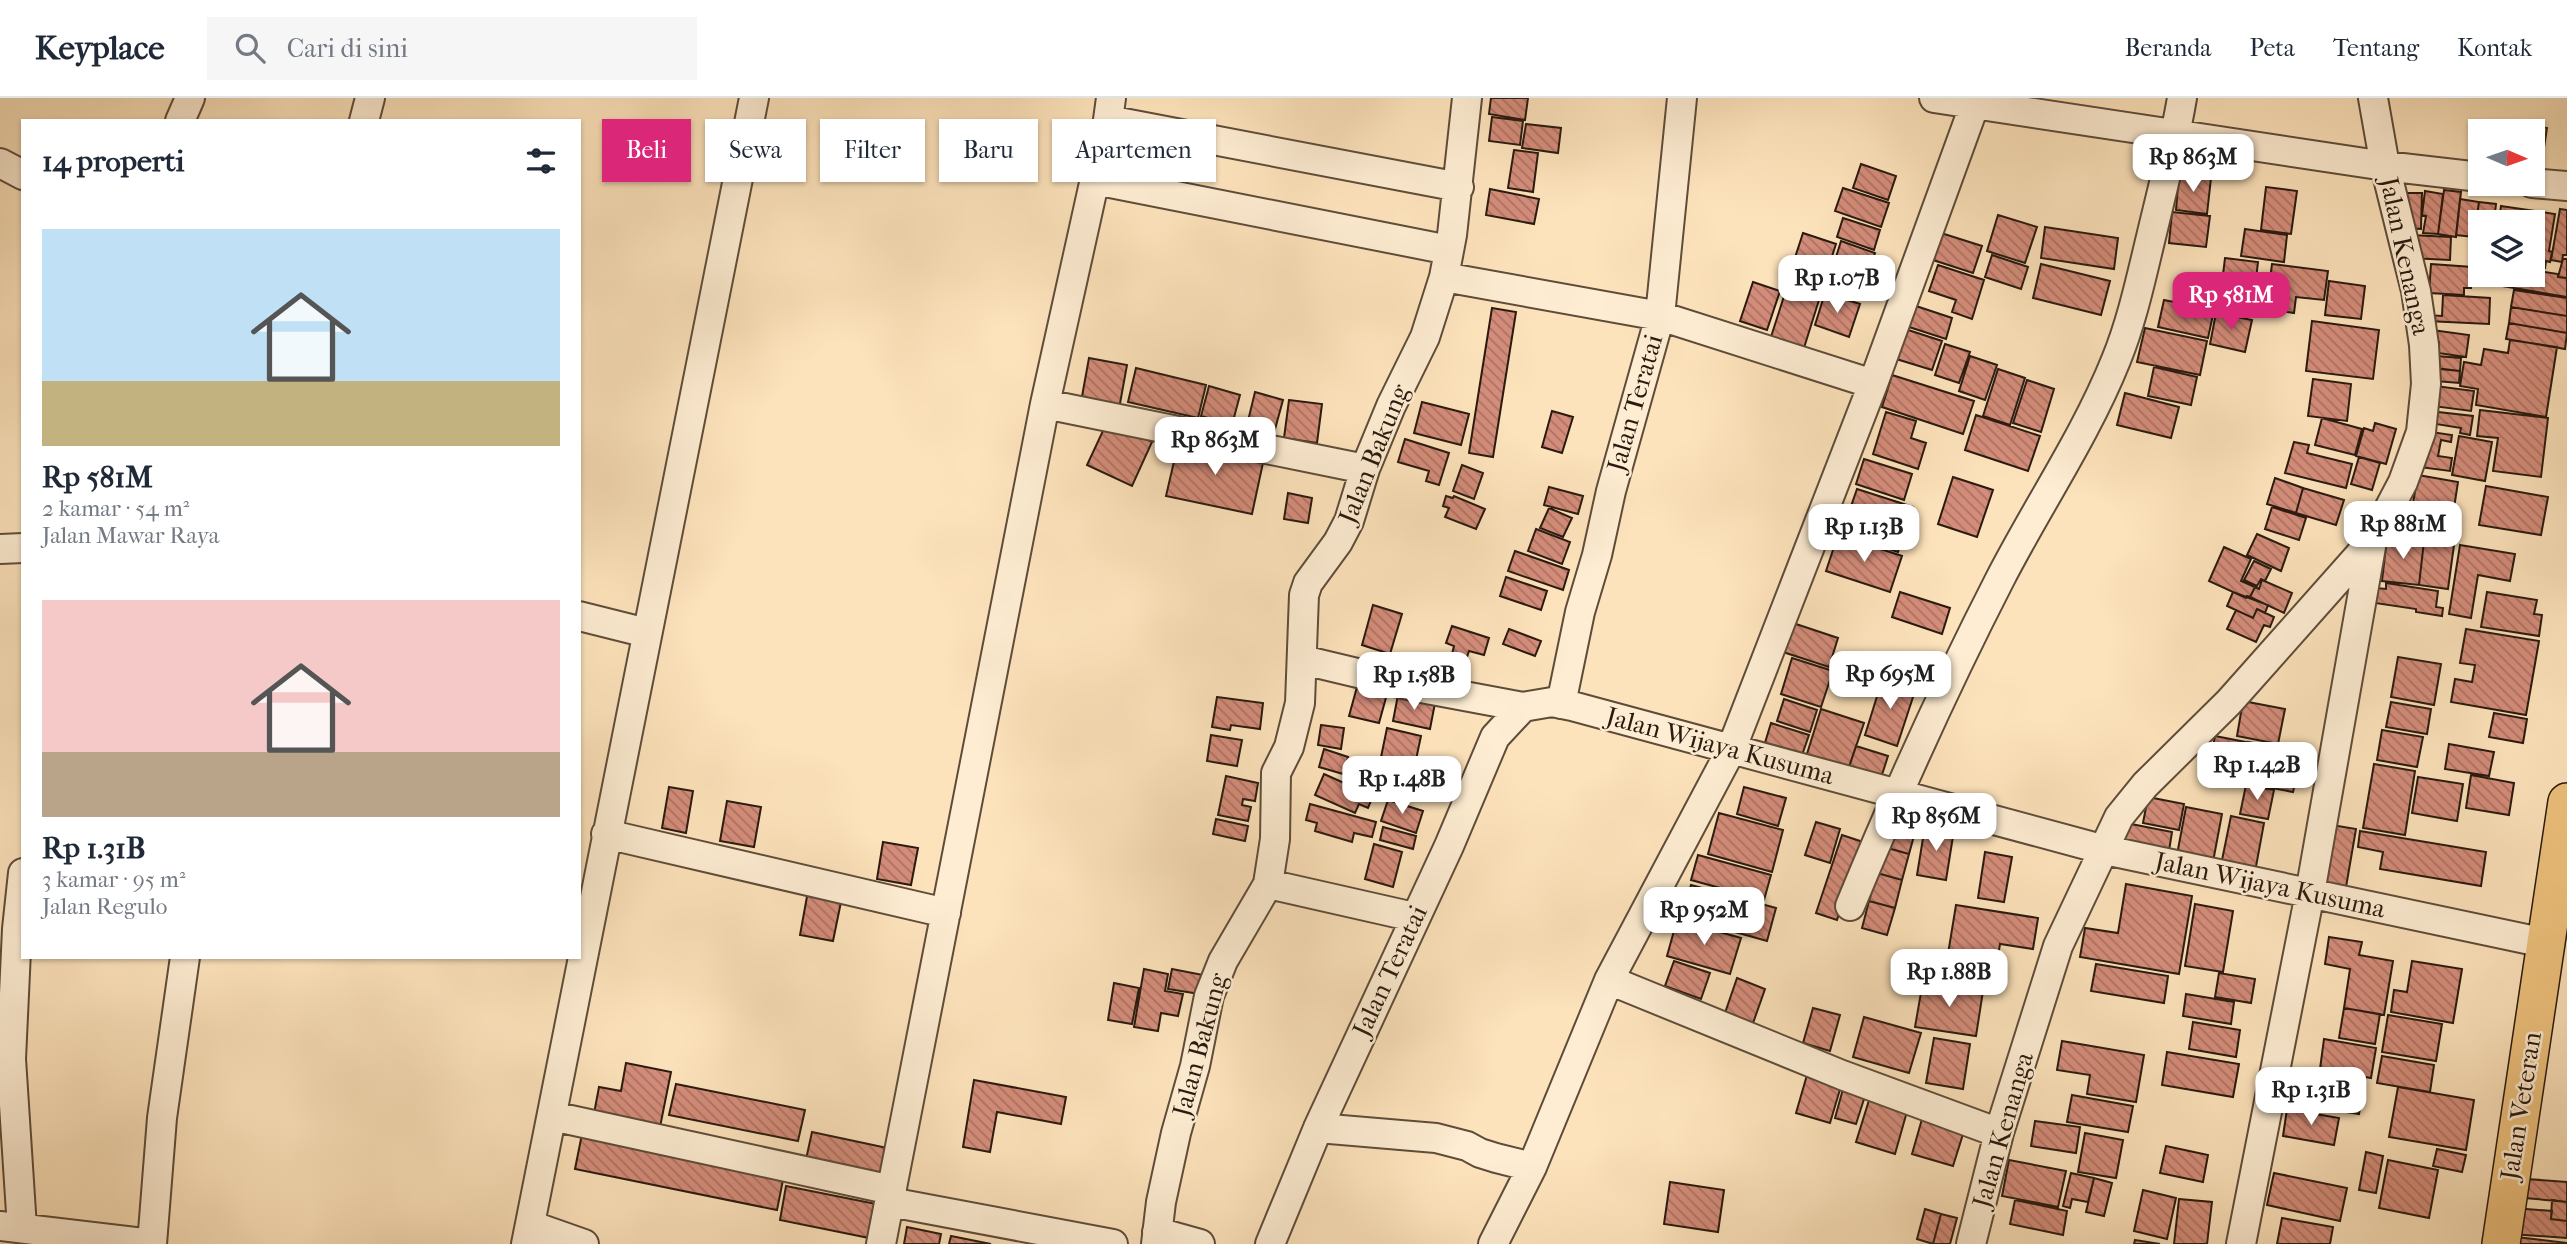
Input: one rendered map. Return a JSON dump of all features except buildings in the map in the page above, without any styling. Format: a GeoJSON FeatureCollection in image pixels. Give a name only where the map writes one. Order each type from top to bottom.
{"type":"FeatureCollection","features":[{"type":"Feature","properties":{"kind":"main road","name":"Jalan Veteran"},"geometry":{"type":"LineString","coordinates":[[2501,1244],[2567,802]]}},
{"type":"Feature","properties":{"kind":"street"},"geometry":{"type":"LineString","coordinates":[[181,119],[190,98]]}},
{"type":"Feature","properties":{"kind":"street"},"geometry":{"type":"LineString","coordinates":[[365,119],[370,98]]}},
{"type":"Feature","properties":{"kind":"street"},"geometry":{"type":"LineString","coordinates":[[584,1244],[528,1235],[754,98]]}},
{"type":"Feature","properties":{"kind":"street","name":"Jalan Bakung"},"geometry":{"type":"LineString","coordinates":[[1157,1238],[1160,1202],[1195,1066],[1209,996],[1223,961],[1268,884],[1275,839],[1276,773],[1289,747],[1296,724],[1303,660],[1304,595],[1308,583],[1349,522],[1365,469],[1391,406],[1425,337],[1444,277],[1449,250],[1459,187],[1467,98]]}},
{"type":"Feature","properties":{"kind":"street","name":"Jalan Teratai"},"geometry":{"type":"LineString","coordinates":[[1561,704],[1580,612],[1660,316],[1682,98]]}},
{"type":"Feature","properties":{"kind":"street"},"geometry":{"type":"LineString","coordinates":[[1934,98],[1976,101],[2385,166],[2468,176]]}},
{"type":"Feature","properties":{"kind":"street"},"geometry":{"type":"LineString","coordinates":[[1850,906],[1897,794],[2001,578],[2078,440],[2117,358],[2137,293],[2176,134],[2182,98]]}},
{"type":"Feature","properties":{"kind":"street","name":"Jalan Kenanga"},"geometry":{"type":"LineString","coordinates":[[1971,1244],[1999,1133],[2058,946],[2119,817],[2145,785],[2229,702],[2372,541],[2403,482],[2421,432],[2426,384],[2424,345],[2416,291],[2385,166],[2374,98]]}},
{"type":"Feature","properties":{"kind":"street"},"geometry":{"type":"LineString","coordinates":[[1493,1244],[1532,1167],[1609,980],[1731,750],[1872,384],[1976,101]]}},
{"type":"Feature","properties":{"kind":"street"},"geometry":{"type":"LineString","coordinates":[[1110,109],[1459,187]]}},
{"type":"Feature","properties":{"kind":"street"},"geometry":{"type":"LineString","coordinates":[[0,163],[21,174]]}},
{"type":"Feature","properties":{"kind":"street"},"geometry":{"type":"LineString","coordinates":[[887,1214],[1045,404],[1095,182]]}},
{"type":"Feature","properties":{"kind":"street"},"geometry":{"type":"LineString","coordinates":[[1105,182],[1449,250]]}},
{"type":"Feature","properties":{"kind":"street"},"geometry":{"type":"LineString","coordinates":[[2545,184],[2567,186]]}},
{"type":"Feature","properties":{"kind":"street"},"geometry":{"type":"LineString","coordinates":[[1444,277],[1660,316],[1872,384]]}},
{"type":"Feature","properties":{"kind":"street"},"geometry":{"type":"LineString","coordinates":[[1045,404],[1365,469]]}},
{"type":"Feature","properties":{"kind":"street"},"geometry":{"type":"LineString","coordinates":[[2241,1244],[2310,893],[2372,541]]}},
{"type":"Feature","properties":{"kind":"street"},"geometry":{"type":"LineString","coordinates":[[0,549],[21,548]]}},
{"type":"Feature","properties":{"kind":"street"},"geometry":{"type":"LineString","coordinates":[[581,616],[647,633]]}},
{"type":"Feature","properties":{"kind":"street","name":"Jalan Wijaya Kusuma"},"geometry":{"type":"LineString","coordinates":[[1303,660],[1416,687],[1523,707],[1552,702],[1561,704],[2105,850],[2545,943]]}},
{"type":"Feature","properties":{"kind":"street","name":"Jalan Teratai"},"geometry":{"type":"LineString","coordinates":[[1270,1244],[1318,1128],[1448,846],[1495,737],[1523,707]]}},
{"type":"Feature","properties":{"kind":"street"},"geometry":{"type":"LineString","coordinates":[[606,834],[946,913]]}},
{"type":"Feature","properties":{"kind":"street"},"geometry":{"type":"LineString","coordinates":[[21,884],[13,929],[11,1227],[152,1244],[162,1118],[185,959]]}},
{"type":"Feature","properties":{"kind":"street"},"geometry":{"type":"LineString","coordinates":[[1268,884],[1414,917]]}},
{"type":"Feature","properties":{"kind":"street"},"geometry":{"type":"LineString","coordinates":[[1609,980],[1842,1075],[1999,1133]]}},
{"type":"Feature","properties":{"kind":"street"},"geometry":{"type":"LineString","coordinates":[[552,1116],[887,1214],[1002,1244]]}},
{"type":"Feature","properties":{"kind":"street"},"geometry":{"type":"LineString","coordinates":[[1318,1128],[1436,1139],[1532,1167]]}},
{"type":"Feature","properties":{"kind":"street"},"geometry":{"type":"LineString","coordinates":[[887,1214],[1113,1244]]}},
{"type":"Feature","properties":{"kind":"street"},"geometry":{"type":"LineString","coordinates":[[1157,1238],[1200,1244]]}}]}
